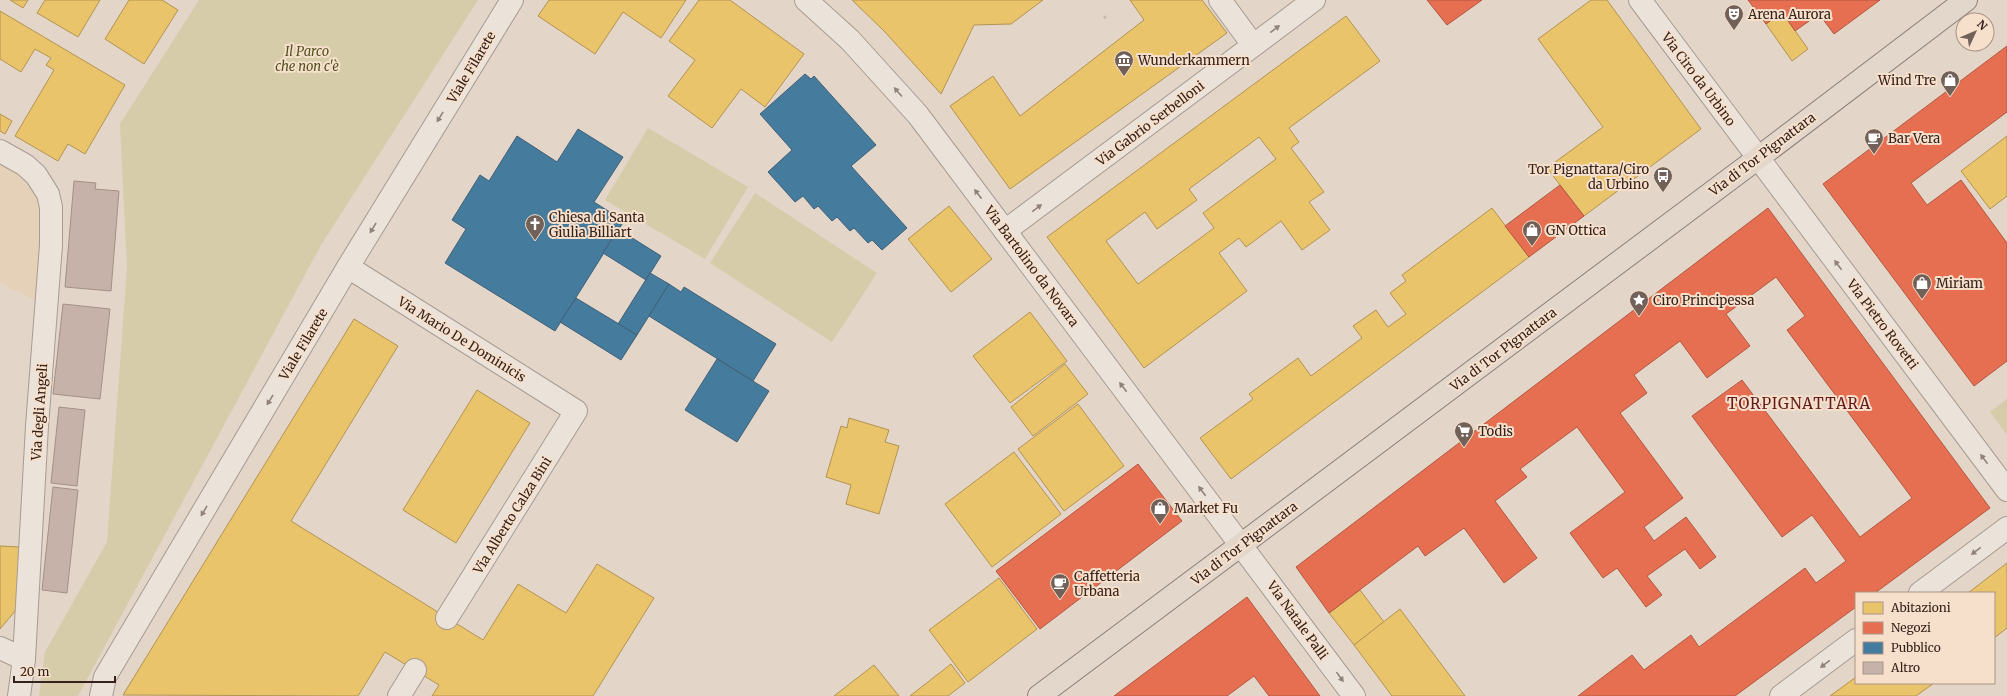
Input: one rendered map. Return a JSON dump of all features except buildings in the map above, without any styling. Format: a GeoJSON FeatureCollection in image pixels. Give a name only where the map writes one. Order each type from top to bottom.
{"type":"FeatureCollection","features":[{"type":"Feature","properties":{"kind":"main road","name":"Via di Tor Pignattara"},"geometry":{"type":"LineString","coordinates":[[1039,696],[1758,158],[1966,0]]}},
{"type":"Feature","properties":{"kind":"street","name":"Viale Filarete"},"geometry":{"type":"LineString","coordinates":[[100,694],[105,677],[348,267],[512,0]]}},
{"type":"Feature","properties":{"kind":"street","name":"Via Bartolino da Novara"},"geometry":{"type":"LineString","coordinates":[[806,0],[850,40],[888,80],[918,115],[1242,545]]}},
{"type":"Feature","properties":{"kind":"street"},"geometry":{"type":"LineString","coordinates":[[1220,0],[1253,45]]}},
{"type":"Feature","properties":{"kind":"street","name":"Via Gabrio Serbelloni"},"geometry":{"type":"LineString","coordinates":[[1005,231],[1314,0]]}},
{"type":"Feature","properties":{"kind":"street","name":"Via Ciro da Urbino"},"geometry":{"type":"LineString","coordinates":[[1640,0],[1758,158]]}},
{"type":"Feature","properties":{"kind":"street","name":"Via degli Angeli"},"geometry":{"type":"LineString","coordinates":[[0,151],[25,166],[36,175],[48,194],[51,207],[51,245],[37,426],[24,660],[19,696]]}},
{"type":"Feature","properties":{"kind":"street","name":"Via Pietro Rovetti"},"geometry":{"type":"LineString","coordinates":[[1758,158],[2007,490]]}},
{"type":"Feature","properties":{"kind":"street","name":"Via Mario De Dominicis"},"geometry":{"type":"LineString","coordinates":[[348,267],[576,411]]}},
{"type":"Feature","properties":{"kind":"street","name":"Via Alberto Calza Bini"},"geometry":{"type":"LineString","coordinates":[[447,618],[576,411]]}},
{"type":"Feature","properties":{"kind":"street"},"geometry":{"type":"LineString","coordinates":[[1921,592],[2007,528]]}},
{"type":"Feature","properties":{"kind":"street","name":"Via Natale Palli"},"geometry":{"type":"LineString","coordinates":[[1242,545],[1354,696]]}},
{"type":"Feature","properties":{"kind":"street"},"geometry":{"type":"LineString","coordinates":[[1782,696],[1855,641]]}},
{"type":"Feature","properties":{"kind":"street"},"geometry":{"type":"LineString","coordinates":[[0,648],[24,660]]}},
{"type":"Feature","properties":{"kind":"street"},"geometry":{"type":"LineString","coordinates":[[399,696],[415,670]]}},
{"type":"Feature","properties":{"kind":"path"},"geometry":{"type":"LineString","coordinates":[[1104,16],[1107,20]]}},
{"type":"Feature","properties":{"kind":"shaded area"},"geometry":{"type":"Polygon","coordinates":[[[0,161],[24,173],[38,193],[44,224],[37,301],[0,283],[0,161]]]}},
{"type":"Feature","properties":{"kind":"green space","name":"Il Parco che non c'è"},"geometry":{"type":"Polygon","coordinates":[[[199,0],[478,0],[321,245],[78,696],[39,696],[45,652],[107,542],[127,267],[120,124],[199,0]]]}},
{"type":"Feature","properties":{"kind":"green space"},"geometry":{"type":"Polygon","coordinates":[[[648,128],[748,187],[705,259],[605,200],[648,128]]]}},
{"type":"Feature","properties":{"kind":"green space"},"geometry":{"type":"Polygon","coordinates":[[[755,193],[877,273],[832,342],[710,263],[755,193]]]}},
{"type":"Feature","properties":{"kind":"green space"},"geometry":{"type":"Polygon","coordinates":[[[2007,399],[2007,435],[1990,412],[2007,399]]]}},
{"type":"Feature","properties":{"kind":"place","name":"Arena Aurora"},"geometry":{"type":"Point","coordinates":[1734,31]}},
{"type":"Feature","properties":{"kind":"place","name":"Wunderkammern"},"geometry":{"type":"Point","coordinates":[1124,77]}},
{"type":"Feature","properties":{"kind":"place","name":"Wind Tre"},"geometry":{"type":"Point","coordinates":[1950,97]}},
{"type":"Feature","properties":{"kind":"place","name":"Bar Vera"},"geometry":{"type":"Point","coordinates":[1874,155]}},
{"type":"Feature","properties":{"kind":"place","name":"Tor Pignattara/Ciro da Urbino"},"geometry":{"type":"Point","coordinates":[1663,193]}},
{"type":"Feature","properties":{"kind":"place","name":"Chiesa di Santa Giulia Billiart"},"geometry":{"type":"Point","coordinates":[535,241]}},
{"type":"Feature","properties":{"kind":"place","name":"GN Ottica"},"geometry":{"type":"Point","coordinates":[1532,247]}},
{"type":"Feature","properties":{"kind":"place","name":"Miriam"},"geometry":{"type":"Point","coordinates":[1922,300]}},
{"type":"Feature","properties":{"kind":"place","name":"Ciro Principessa"},"geometry":{"type":"Point","coordinates":[1639,317]}},
{"type":"Feature","properties":{"kind":"place","name":"Todis"},"geometry":{"type":"Point","coordinates":[1464,448]}},
{"type":"Feature","properties":{"kind":"place","name":"Market Fu"},"geometry":{"type":"Point","coordinates":[1160,525]}},
{"type":"Feature","properties":{"kind":"place","name":"Caffetteria Urbana"},"geometry":{"type":"Point","coordinates":[1060,600]}},
{"type":"Feature","properties":{"kind":"district","name":"TORPIGNATTARA"},"geometry":{"type":"Point","coordinates":[1799,404]}}]}
